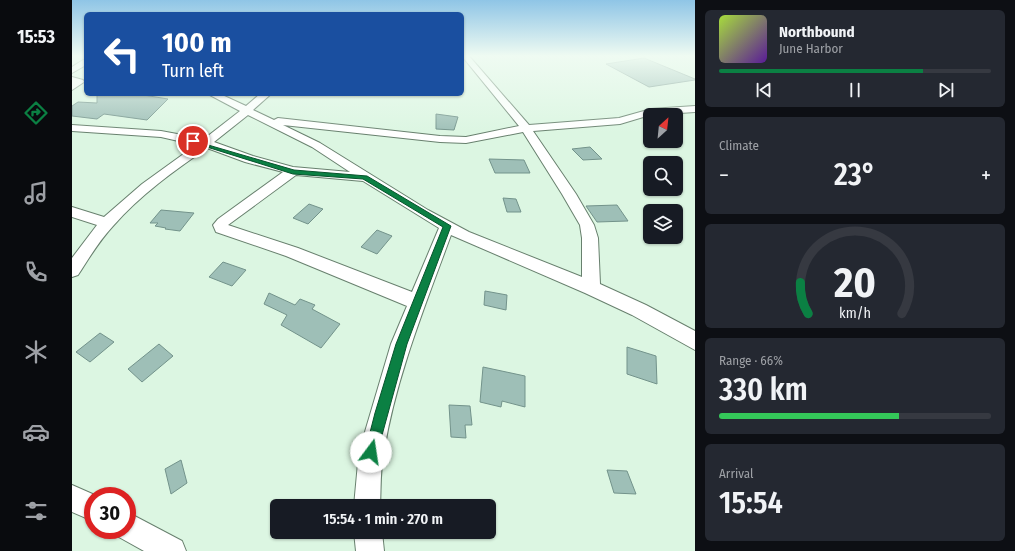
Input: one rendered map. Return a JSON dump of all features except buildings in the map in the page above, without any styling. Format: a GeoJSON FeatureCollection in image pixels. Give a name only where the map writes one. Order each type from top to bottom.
{"type":"FeatureCollection","features":[{"type":"Feature","properties":{"kind":"street"},"geometry":{"type":"LineString","coordinates":[[72,87],[79,82]]}},
{"type":"Feature","properties":{"kind":"street"},"geometry":{"type":"LineString","coordinates":[[487,82],[526,128],[569,194],[587,225],[590,238],[591,288]]}},
{"type":"Feature","properties":{"kind":"street"},"geometry":{"type":"LineString","coordinates":[[217,96],[273,122],[316,145],[365,177],[464,236],[591,288],[639,310],[695,341]]}},
{"type":"Feature","properties":{"kind":"street"},"geometry":{"type":"LineString","coordinates":[[72,271],[89,244],[107,223],[143,190],[232,124],[264,96]]}},
{"type":"Feature","properties":{"kind":"street"},"geometry":{"type":"LineString","coordinates":[[272,102],[273,122]]}},
{"type":"Feature","properties":{"kind":"street"},"geometry":{"type":"LineString","coordinates":[[273,122],[459,141],[526,128],[620,121],[651,112],[695,109]]}},
{"type":"Feature","properties":{"kind":"street"},"geometry":{"type":"LineString","coordinates":[[72,128],[161,134],[205,144],[293,172],[365,177]]}},
{"type":"Feature","properties":{"kind":"street"},"geometry":{"type":"LineString","coordinates":[[293,172],[223,222],[220,225],[221,228],[292,252],[417,302]]}},
{"type":"Feature","properties":{"kind":"street"},"geometry":{"type":"LineString","coordinates":[[72,212],[107,223]]}},
{"type":"Feature","properties":{"kind":"street"},"geometry":{"type":"LineString","coordinates":[[368,499],[371,452],[401,344],[447,226]]}},
{"type":"Feature","properties":{"kind":"street"},"geometry":{"type":"LineString","coordinates":[[72,498],[84,504]]}},
{"type":"Feature","properties":{"kind":"street"},"geometry":{"type":"LineString","coordinates":[[136,531],[172,551]]}},
{"type":"Feature","properties":{"kind":"street"},"geometry":{"type":"LineString","coordinates":[[369,539],[370,551]]}},
{"type":"Feature","properties":{"kind":"route"},"geometry":{"type":"LineString","coordinates":[[193,141],[276,168],[293,172],[365,177],[447,226],[401,344],[371,452]]}}]}
